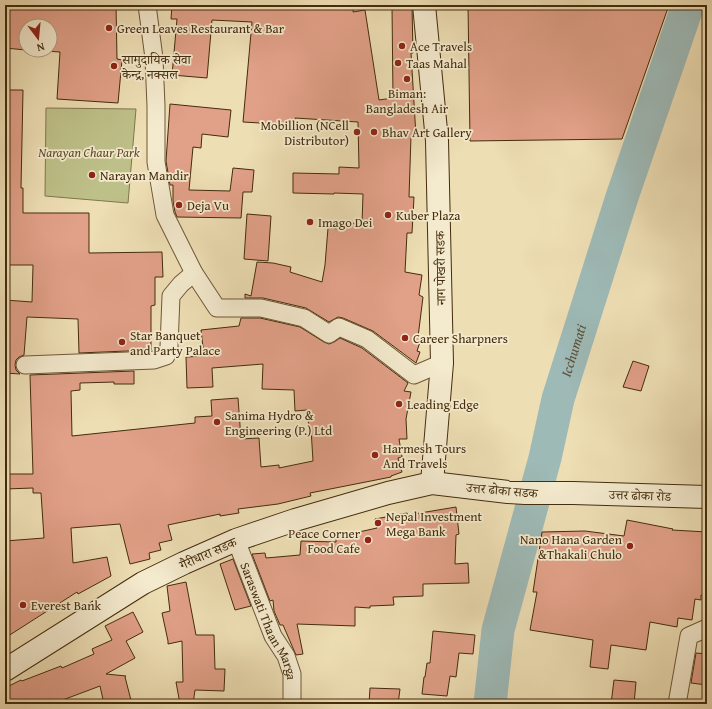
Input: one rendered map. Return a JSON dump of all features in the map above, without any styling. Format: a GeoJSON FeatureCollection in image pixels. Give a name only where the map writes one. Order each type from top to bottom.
{"type":"FeatureCollection","features":[{"type":"Feature","properties":{"kind":"main road","name":"नाग पोखरी सडक"},"geometry":{"type":"LineString","coordinates":[[424,5],[437,141],[442,363],[432,483]]}},
{"type":"Feature","properties":{"kind":"main road","name":"उत्तर ढोका सडक"},"geometry":{"type":"LineString","coordinates":[[432,483],[508,492],[573,493]]}},
{"type":"Feature","properties":{"kind":"main road","name":"गैरीधारा सडक"},"geometry":{"type":"LineString","coordinates":[[5,670],[143,583],[236,540],[317,513],[388,493],[432,483]]}},
{"type":"Feature","properties":{"kind":"main road","name":"उत्तर ढोका रोड"},"geometry":{"type":"LineString","coordinates":[[573,493],[707,497]]}},
{"type":"Feature","properties":{"kind":"street"},"geometry":{"type":"LineString","coordinates":[[147,5],[154,58],[156,162],[165,216],[194,272],[217,308],[261,308],[304,318],[329,334],[339,327],[367,340],[414,375],[442,363]]}},
{"type":"Feature","properties":{"kind":"street"},"geometry":{"type":"LineString","coordinates":[[25,365],[154,360],[166,356],[169,347],[171,296],[194,272]]}},
{"type":"Feature","properties":{"kind":"street","name":"Saraswati Thaan Marga"},"geometry":{"type":"LineString","coordinates":[[236,540],[274,636],[286,656],[292,674],[292,704]]}},
{"type":"Feature","properties":{"kind":"street"},"geometry":{"type":"LineString","coordinates":[[677,704],[689,636],[707,628]]}},
{"type":"Feature","properties":{"kind":"green space","name":"Narayan Chaur Park"},"geometry":{"type":"Polygon","coordinates":[[[46,108],[136,109],[128,203],[45,196],[46,108]]]}},
{"type":"Feature","properties":{"kind":"building"},"geometry":{"type":"Polygon","coordinates":[[[5,5],[116,5],[117,59],[122,60],[118,103],[57,99],[60,52],[58,52],[58,18],[18,18],[18,49],[5,48],[5,5]]]}},
{"type":"Feature","properties":{"kind":"building"},"geometry":{"type":"Polygon","coordinates":[[[172,5],[354,5],[353,12],[365,10],[379,100],[393,98],[392,6],[412,6],[413,53],[411,53],[416,136],[411,136],[409,197],[414,197],[412,233],[407,233],[405,272],[422,275],[419,295],[423,297],[418,337],[421,339],[417,351],[420,352],[416,363],[373,331],[343,318],[338,317],[329,322],[306,308],[263,298],[245,298],[245,294],[251,296],[257,262],[273,263],[291,267],[290,272],[322,282],[328,228],[340,229],[340,222],[362,224],[363,194],[293,193],[293,173],[339,174],[339,167],[359,168],[358,122],[295,118],[294,125],[243,122],[252,22],[212,20],[207,78],[172,75],[177,19],[171,19],[172,5]]]}},
{"type":"Feature","properties":{"kind":"building"},"geometry":{"type":"Polygon","coordinates":[[[468,5],[669,5],[622,139],[470,141],[468,5]]]}},
{"type":"Feature","properties":{"kind":"building"},"geometry":{"type":"Polygon","coordinates":[[[5,90],[23,90],[21,188],[23,188],[23,213],[89,213],[89,253],[162,252],[163,277],[155,277],[155,305],[151,306],[151,350],[79,353],[78,319],[27,317],[24,355],[16,360],[15,365],[16,370],[20,374],[5,373],[5,300],[32,302],[33,265],[5,265],[5,90]]]}},
{"type":"Feature","properties":{"kind":"building"},"geometry":{"type":"Polygon","coordinates":[[[170,104],[231,110],[228,137],[202,134],[201,148],[193,147],[189,190],[230,191],[233,168],[254,170],[252,192],[243,192],[241,218],[177,217],[173,201],[173,185],[170,185],[166,161],[170,104]]]}},
{"type":"Feature","properties":{"kind":"building"},"geometry":{"type":"Polygon","coordinates":[[[247,214],[271,216],[268,261],[244,259],[247,214]]]}},
{"type":"Feature","properties":{"kind":"building"},"geometry":{"type":"Polygon","coordinates":[[[241,318],[260,318],[300,327],[329,344],[340,338],[362,348],[408,383],[404,391],[411,392],[406,419],[407,439],[399,439],[402,457],[398,458],[402,472],[391,477],[310,493],[311,496],[278,504],[238,509],[239,513],[220,516],[220,514],[168,525],[172,540],[159,543],[161,550],[149,553],[150,559],[130,564],[120,524],[71,528],[73,563],[107,557],[111,576],[78,594],[77,592],[5,638],[5,541],[44,538],[41,493],[33,493],[33,488],[5,489],[5,474],[33,474],[30,375],[134,371],[134,384],[114,384],[114,382],[80,383],[80,390],[71,391],[72,436],[195,423],[195,417],[212,416],[211,400],[238,398],[241,439],[259,438],[261,467],[279,465],[279,468],[313,461],[311,429],[309,429],[307,410],[295,411],[294,390],[262,389],[263,364],[212,368],[213,387],[187,388],[186,357],[204,356],[201,330],[239,326],[241,318]]]}},
{"type":"Feature","properties":{"kind":"building"},"geometry":{"type":"Polygon","coordinates":[[[633,361],[649,366],[641,391],[623,387],[633,361]]]}},
{"type":"Feature","properties":{"kind":"building"},"geometry":{"type":"Polygon","coordinates":[[[456,507],[459,534],[456,535],[455,564],[468,563],[469,583],[423,584],[423,596],[393,597],[394,605],[370,606],[370,608],[355,607],[355,626],[297,624],[303,654],[296,655],[283,625],[280,625],[274,611],[273,600],[270,601],[252,554],[265,553],[266,558],[300,555],[301,541],[336,542],[336,537],[377,528],[375,519],[407,513],[408,515],[456,507]]]}},
{"type":"Feature","properties":{"kind":"building"},"geometry":{"type":"Polygon","coordinates":[[[627,520],[673,529],[672,530],[707,532],[707,596],[701,595],[701,600],[695,599],[692,620],[678,618],[677,627],[650,622],[646,650],[611,645],[608,669],[590,667],[593,640],[530,630],[537,592],[533,592],[542,532],[585,531],[624,536],[627,520]]]}},
{"type":"Feature","properties":{"kind":"building"},"geometry":{"type":"Polygon","coordinates":[[[233,559],[251,606],[235,610],[220,564],[233,559]]]}},
{"type":"Feature","properties":{"kind":"building"},"geometry":{"type":"Polygon","coordinates":[[[186,582],[196,635],[214,635],[215,669],[225,669],[224,691],[195,690],[193,704],[180,704],[176,682],[183,682],[182,641],[168,644],[162,613],[170,611],[167,586],[186,582]]]}},
{"type":"Feature","properties":{"kind":"building"},"geometry":{"type":"Polygon","coordinates":[[[133,612],[143,632],[126,641],[135,658],[106,674],[126,676],[132,704],[104,704],[100,686],[52,704],[5,704],[5,688],[21,680],[22,681],[61,666],[62,668],[94,654],[92,649],[112,640],[105,626],[133,612]]]}},
{"type":"Feature","properties":{"kind":"building"},"geometry":{"type":"Polygon","coordinates":[[[433,631],[475,635],[473,654],[459,653],[456,677],[450,676],[447,696],[422,694],[427,663],[430,663],[433,631]]]}},
{"type":"Feature","properties":{"kind":"building"},"geometry":{"type":"Polygon","coordinates":[[[696,653],[707,654],[707,685],[691,683],[696,653]]]}},
{"type":"Feature","properties":{"kind":"building"},"geometry":{"type":"Polygon","coordinates":[[[614,680],[636,682],[634,704],[611,704],[614,680]]]}},
{"type":"Feature","properties":{"kind":"building"},"geometry":{"type":"Polygon","coordinates":[[[370,688],[400,689],[398,704],[369,704],[370,688]]]}},
{"type":"Feature","properties":{"kind":"waterway","name":"Icchumati"},"geometry":{"type":"LineString","coordinates":[[490,704],[498,630],[545,458],[558,399],[622,197],[688,5]]}},
{"type":"Feature","properties":{"kind":"place","name":"Green Leaves Restaurant & Bar"},"geometry":{"type":"Point","coordinates":[109,28]}},
{"type":"Feature","properties":{"kind":"place","name":"Ace Travels"},"geometry":{"type":"Point","coordinates":[402,46]}},
{"type":"Feature","properties":{"kind":"place","name":"Taas Mahal"},"geometry":{"type":"Point","coordinates":[398,63]}},
{"type":"Feature","properties":{"kind":"place","name":"सामुदायिक सेवा केन्द्र, नक्सल"},"geometry":{"type":"Point","coordinates":[114,66]}},
{"type":"Feature","properties":{"kind":"place","name":"Biman: Bangladesh Air"},"geometry":{"type":"Point","coordinates":[407,79]}},
{"type":"Feature","properties":{"kind":"place","name":"Mobillion (NCell Distributor)"},"geometry":{"type":"Point","coordinates":[357,132]}},
{"type":"Feature","properties":{"kind":"place","name":"Bhav Art Gallery"},"geometry":{"type":"Point","coordinates":[374,132]}},
{"type":"Feature","properties":{"kind":"place","name":"Narayan Mandir"},"geometry":{"type":"Point","coordinates":[92,175]}},
{"type":"Feature","properties":{"kind":"place","name":"Deja Vu"},"geometry":{"type":"Point","coordinates":[179,205]}},
{"type":"Feature","properties":{"kind":"place","name":"Kuber Plaza"},"geometry":{"type":"Point","coordinates":[388,215]}},
{"type":"Feature","properties":{"kind":"place","name":"Imago Dei"},"geometry":{"type":"Point","coordinates":[310,222]}},
{"type":"Feature","properties":{"kind":"place","name":"Career Sharpners"},"geometry":{"type":"Point","coordinates":[405,338]}},
{"type":"Feature","properties":{"kind":"place","name":"Star Banquet and Party Palace"},"geometry":{"type":"Point","coordinates":[122,342]}},
{"type":"Feature","properties":{"kind":"place","name":"Leading Edge"},"geometry":{"type":"Point","coordinates":[399,404]}},
{"type":"Feature","properties":{"kind":"place","name":"Sanima Hydro & Engineering (P.) Ltd"},"geometry":{"type":"Point","coordinates":[217,422]}},
{"type":"Feature","properties":{"kind":"place","name":"Harmesh Tours And Travels"},"geometry":{"type":"Point","coordinates":[375,455]}},
{"type":"Feature","properties":{"kind":"place","name":"Nepal Investment Mega Bank"},"geometry":{"type":"Point","coordinates":[378,523]}},
{"type":"Feature","properties":{"kind":"place","name":"Peace Corner Food Cafe"},"geometry":{"type":"Point","coordinates":[368,540]}},
{"type":"Feature","properties":{"kind":"place","name":"Nano Hana Garden &Thakali Chulo"},"geometry":{"type":"Point","coordinates":[630,546]}},
{"type":"Feature","properties":{"kind":"place","name":"Everest Bank"},"geometry":{"type":"Point","coordinates":[23,605]}}]}
